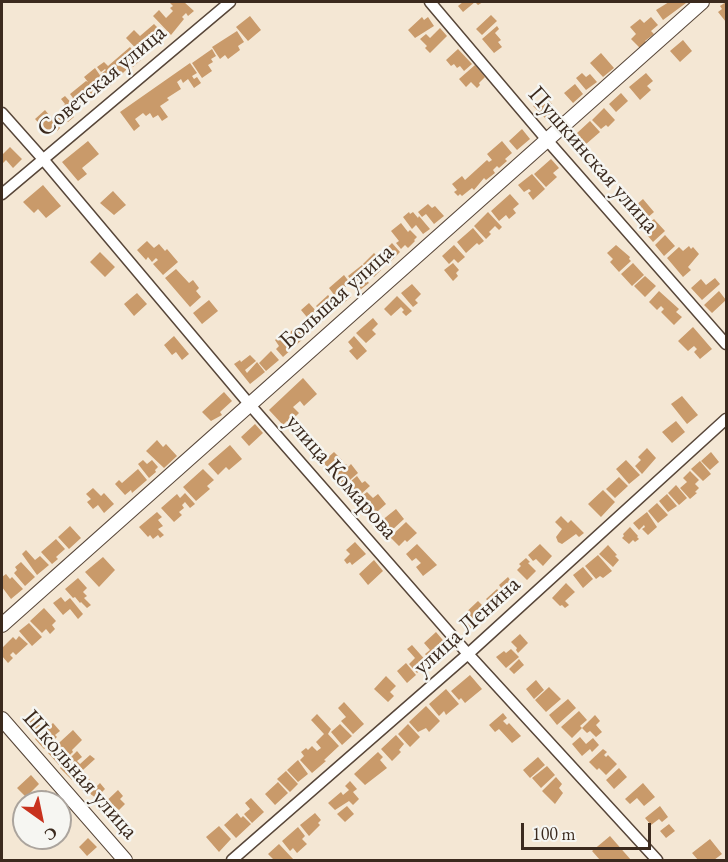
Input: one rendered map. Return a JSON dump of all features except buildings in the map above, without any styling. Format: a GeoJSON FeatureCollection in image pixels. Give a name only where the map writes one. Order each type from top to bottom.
{"type":"FeatureCollection","features":[{"type":"Feature","properties":{"kind":"street","name":"Советская улица"},"geometry":{"type":"LineString","coordinates":[[2,195],[230,2]]}},
{"type":"Feature","properties":{"kind":"street","name":"Пушкинская улица"},"geometry":{"type":"LineString","coordinates":[[430,2],[547,140],[726,344]]}},
{"type":"Feature","properties":{"kind":"street","name":"Большая улица"},"geometry":{"type":"LineString","coordinates":[[2,625],[702,2]]}},
{"type":"Feature","properties":{"kind":"street","name":"улица Комарова"},"geometry":{"type":"LineString","coordinates":[[2,113],[250,405],[468,654],[657,861]]}},
{"type":"Feature","properties":{"kind":"street","name":"улица Ленина"},"geometry":{"type":"LineString","coordinates":[[232,861],[468,654],[726,419]]}},
{"type":"Feature","properties":{"kind":"street","name":"Школьная улица"},"geometry":{"type":"LineString","coordinates":[[2,719],[125,861]]}}]}
